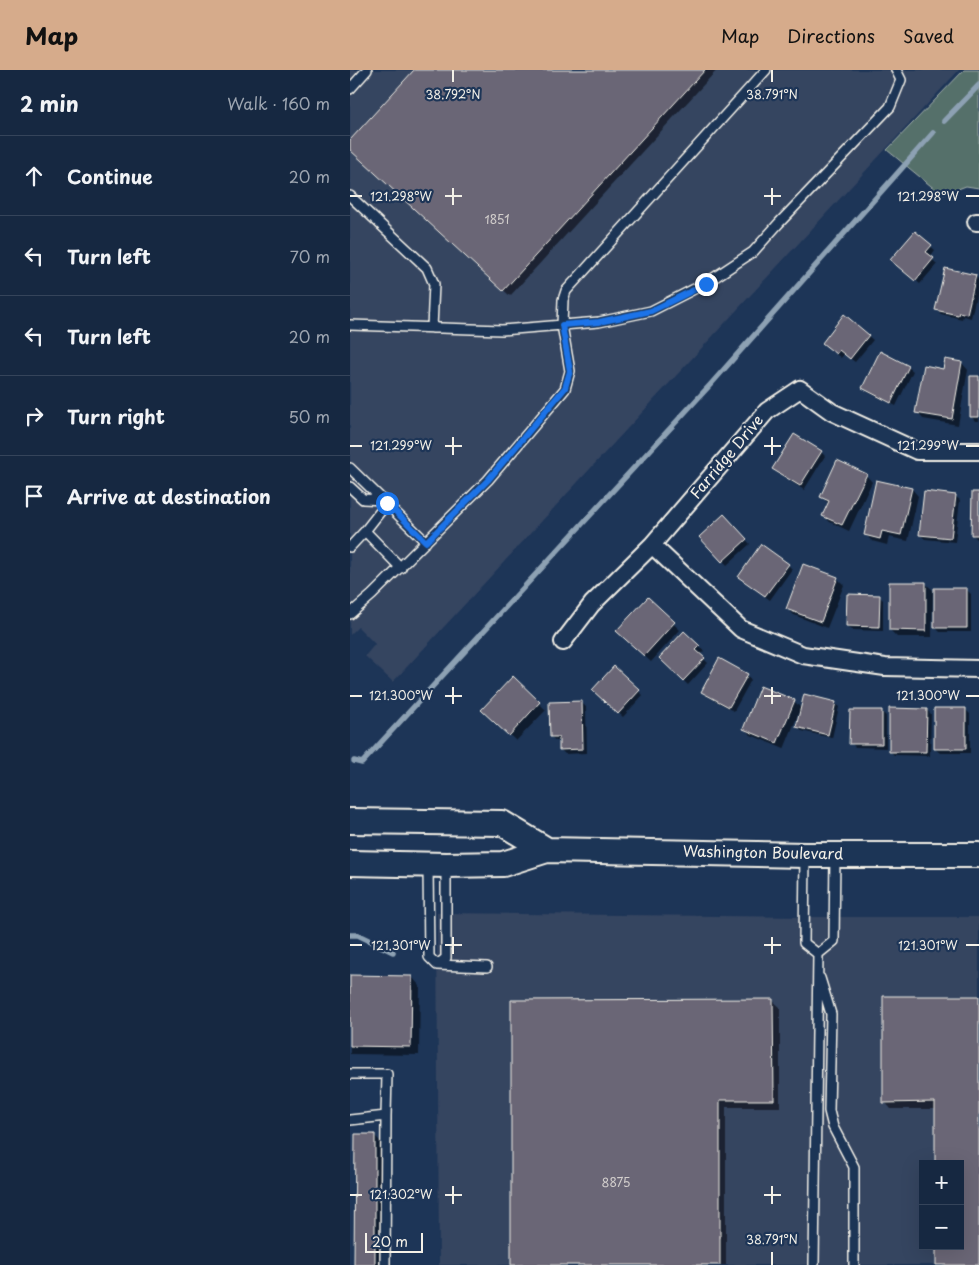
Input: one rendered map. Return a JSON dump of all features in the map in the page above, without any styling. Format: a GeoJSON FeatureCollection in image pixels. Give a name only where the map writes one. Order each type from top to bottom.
{"type":"FeatureCollection","features":[{"type":"Feature","properties":{"kind":"main road","name":"Washington Boulevard"},"geometry":{"type":"LineString","coordinates":[[350,821],[502,824],[547,850]]}},
{"type":"Feature","properties":{"kind":"main road","name":"Washington Boulevard"},"geometry":{"type":"LineString","coordinates":[[350,863],[503,864],[547,850],[805,855],[979,855]]}},
{"type":"Feature","properties":{"kind":"street","name":"Farridge Drive"},"geometry":{"type":"LineString","coordinates":[[652,545],[767,411],[800,389],[832,412],[917,451],[979,451]]}},
{"type":"Feature","properties":{"kind":"street"},"geometry":{"type":"LineString","coordinates":[[564,642],[592,604],[652,545],[742,629],[803,655],[885,667],[979,669]]}},
{"type":"Feature","properties":{"kind":"lane"},"geometry":{"type":"LineString","coordinates":[[350,89],[367,70]]}},
{"type":"Feature","properties":{"kind":"lane"},"geometry":{"type":"LineString","coordinates":[[350,614],[401,568],[488,480],[565,388],[570,371],[562,325],[566,291],[766,70]]}},
{"type":"Feature","properties":{"kind":"lane"},"geometry":{"type":"LineString","coordinates":[[350,325],[502,330],[599,322],[651,311],[706,284],[753,252],[890,107],[901,80],[896,70]]}},
{"type":"Feature","properties":{"kind":"lane"},"geometry":{"type":"LineString","coordinates":[[350,196],[427,268],[434,284],[432,328]]}},
{"type":"Feature","properties":{"kind":"lane"},"geometry":{"type":"LineString","coordinates":[[350,468],[426,542]]}},
{"type":"Feature","properties":{"kind":"lane"},"geometry":{"type":"LineString","coordinates":[[350,487],[363,499],[385,502]]}},
{"type":"Feature","properties":{"kind":"lane"},"geometry":{"type":"LineString","coordinates":[[350,546],[365,531],[385,502]]}},
{"type":"Feature","properties":{"kind":"lane"},"geometry":{"type":"LineString","coordinates":[[365,531],[401,568]]}},
{"type":"Feature","properties":{"kind":"lane"},"geometry":{"type":"LineString","coordinates":[[805,855],[804,943],[818,954]]}},
{"type":"Feature","properties":{"kind":"lane"},"geometry":{"type":"LineString","coordinates":[[814,1265],[817,969],[818,954],[834,941],[835,855]]}},
{"type":"Feature","properties":{"kind":"lane"},"geometry":{"type":"LineString","coordinates":[[437,864],[429,957],[437,965],[487,966]]}},
{"type":"Feature","properties":{"kind":"lane"},"geometry":{"type":"LineString","coordinates":[[437,864],[446,958],[437,965]]}},
{"type":"Feature","properties":{"kind":"lane"},"geometry":{"type":"LineString","coordinates":[[817,969],[831,1014],[830,1111],[833,1127],[854,1166],[854,1265]]}},
{"type":"Feature","properties":{"kind":"lane"},"geometry":{"type":"LineString","coordinates":[[350,1074],[387,1074],[385,1265]]}},
{"type":"Feature","properties":{"kind":"lane"},"geometry":{"type":"LineString","coordinates":[[350,1120],[386,1116]]}},
{"type":"Feature","properties":{"kind":"shaded area"},"geometry":{"type":"Polygon","coordinates":[[[350,70],[959,70],[393,682],[365,656],[375,644],[358,627],[350,635],[350,70]]]}},
{"type":"Feature","properties":{"kind":"shaded area"},"geometry":{"type":"Polygon","coordinates":[[[437,913],[979,917],[979,1265],[439,1265],[437,913]]]}},
{"type":"Feature","properties":{"kind":"green space"},"geometry":{"type":"Polygon","coordinates":[[[964,70],[979,70],[979,188],[966,186],[942,195],[887,150],[964,70]]]}},
{"type":"Feature","properties":{"kind":"building"},"geometry":{"type":"Polygon","coordinates":[[[414,70],[705,70],[503,291],[350,150],[350,140],[414,70]]]}},
{"type":"Feature","properties":{"kind":"building"},"geometry":{"type":"Polygon","coordinates":[[[915,231],[932,245],[926,252],[934,258],[915,281],[890,260],[915,231]]]}},
{"type":"Feature","properties":{"kind":"building"},"geometry":{"type":"Polygon","coordinates":[[[945,268],[976,275],[967,314],[959,312],[958,315],[935,310],[945,268]]]}},
{"type":"Feature","properties":{"kind":"building"},"geometry":{"type":"Polygon","coordinates":[[[844,314],[869,335],[850,359],[839,350],[836,354],[822,343],[844,314]]]}},
{"type":"Feature","properties":{"kind":"building"},"geometry":{"type":"Polygon","coordinates":[[[880,351],[909,366],[891,403],[862,388],[880,351]]]}},
{"type":"Feature","properties":{"kind":"building"},"geometry":{"type":"Polygon","coordinates":[[[945,359],[962,362],[952,419],[915,413],[924,365],[943,369],[945,359]]]}},
{"type":"Feature","properties":{"kind":"building"},"geometry":{"type":"Polygon","coordinates":[[[970,376],[979,376],[979,417],[970,417],[970,376]]]}},
{"type":"Feature","properties":{"kind":"building"},"geometry":{"type":"Polygon","coordinates":[[[794,434],[822,451],[800,486],[772,469],[794,434]]]}},
{"type":"Feature","properties":{"kind":"building"},"geometry":{"type":"Polygon","coordinates":[[[837,460],[867,474],[842,525],[822,516],[829,501],[820,497],[837,460]]]}},
{"type":"Feature","properties":{"kind":"building"},"geometry":{"type":"Polygon","coordinates":[[[876,480],[912,488],[901,535],[882,531],[880,539],[864,535],[876,480]]]}},
{"type":"Feature","properties":{"kind":"building"},"geometry":{"type":"Polygon","coordinates":[[[924,491],[956,495],[951,538],[919,535],[924,491]]]}},
{"type":"Feature","properties":{"kind":"building"},"geometry":{"type":"Polygon","coordinates":[[[972,492],[979,492],[979,535],[971,535],[972,492]]]}},
{"type":"Feature","properties":{"kind":"building"},"geometry":{"type":"Polygon","coordinates":[[[724,514],[747,539],[722,562],[699,537],[724,514]]]}},
{"type":"Feature","properties":{"kind":"building"},"geometry":{"type":"Polygon","coordinates":[[[761,544],[789,564],[765,596],[738,577],[761,544]]]}},
{"type":"Feature","properties":{"kind":"building"},"geometry":{"type":"Polygon","coordinates":[[[803,564],[838,577],[821,622],[786,609],[803,564]]]}},
{"type":"Feature","properties":{"kind":"building"},"geometry":{"type":"Polygon","coordinates":[[[889,582],[926,582],[926,631],[889,630],[889,582]]]}},
{"type":"Feature","properties":{"kind":"building"},"geometry":{"type":"Polygon","coordinates":[[[934,588],[967,588],[967,628],[934,628],[934,588]]]}},
{"type":"Feature","properties":{"kind":"building"},"geometry":{"type":"Polygon","coordinates":[[[847,594],[880,595],[879,627],[846,626],[847,594]]]}},
{"type":"Feature","properties":{"kind":"building"},"geometry":{"type":"Polygon","coordinates":[[[648,597],[675,622],[644,656],[616,631],[648,597]]]}},
{"type":"Feature","properties":{"kind":"building"},"geometry":{"type":"Polygon","coordinates":[[[684,631],[700,646],[696,650],[705,658],[683,681],[659,658],[684,631]]]}},
{"type":"Feature","properties":{"kind":"building"},"geometry":{"type":"Polygon","coordinates":[[[719,658],[748,674],[729,707],[701,692],[719,658]]]}},
{"type":"Feature","properties":{"kind":"building"},"geometry":{"type":"Polygon","coordinates":[[[614,666],[640,690],[618,714],[592,690],[614,666]]]}},
{"type":"Feature","properties":{"kind":"building"},"geometry":{"type":"Polygon","coordinates":[[[513,676],[540,702],[509,736],[481,710],[513,676]]]}},
{"type":"Feature","properties":{"kind":"building"},"geometry":{"type":"Polygon","coordinates":[[[760,686],[795,700],[777,743],[743,729],[760,686]]]}},
{"type":"Feature","properties":{"kind":"building"},"geometry":{"type":"Polygon","coordinates":[[[804,694],[836,702],[828,735],[796,727],[804,694]]]}},
{"type":"Feature","properties":{"kind":"building"},"geometry":{"type":"Polygon","coordinates":[[[582,701],[583,749],[559,750],[559,737],[550,737],[549,702],[582,701]]]}},
{"type":"Feature","properties":{"kind":"building"},"geometry":{"type":"Polygon","coordinates":[[[889,708],[927,709],[926,752],[889,752],[889,708]]]}},
{"type":"Feature","properties":{"kind":"building"},"geometry":{"type":"Polygon","coordinates":[[[934,708],[966,708],[966,749],[934,749],[934,708]]]}},
{"type":"Feature","properties":{"kind":"building"},"geometry":{"type":"Polygon","coordinates":[[[850,710],[882,710],[882,744],[849,744],[850,710]]]}},
{"type":"Feature","properties":{"kind":"building"},"geometry":{"type":"Polygon","coordinates":[[[350,975],[412,976],[411,1047],[350,1046],[350,975]]]}},
{"type":"Feature","properties":{"kind":"building"},"geometry":{"type":"Polygon","coordinates":[[[883,996],[979,996],[979,1265],[936,1265],[936,1250],[964,1250],[964,1160],[935,1160],[935,1102],[883,1103],[883,996]]]}},
{"type":"Feature","properties":{"kind":"building"},"geometry":{"type":"Polygon","coordinates":[[[773,999],[774,1100],[720,1100],[720,1265],[511,1265],[511,1000],[773,999]]]}},
{"type":"Feature","properties":{"kind":"building"},"geometry":{"type":"Polygon","coordinates":[[[355,1134],[375,1134],[375,1265],[354,1265],[355,1134]]]}},
{"type":"Feature","properties":{"kind":"waterway"},"geometry":{"type":"LineString","coordinates":[[944,121],[979,85]]}},
{"type":"Feature","properties":{"kind":"waterway"},"geometry":{"type":"LineString","coordinates":[[354,761],[362,763],[711,384],[933,133]]}},
{"type":"Feature","properties":{"kind":"waterway"},"geometry":{"type":"LineString","coordinates":[[350,935],[358,935],[393,952]]}},
{"type":"Feature","properties":{"kind":"route"},"geometry":{"type":"LineString","coordinates":[[387,503],[426,542],[488,480],[565,388],[570,371],[562,325],[599,322],[651,311],[706,284]]}}]}
